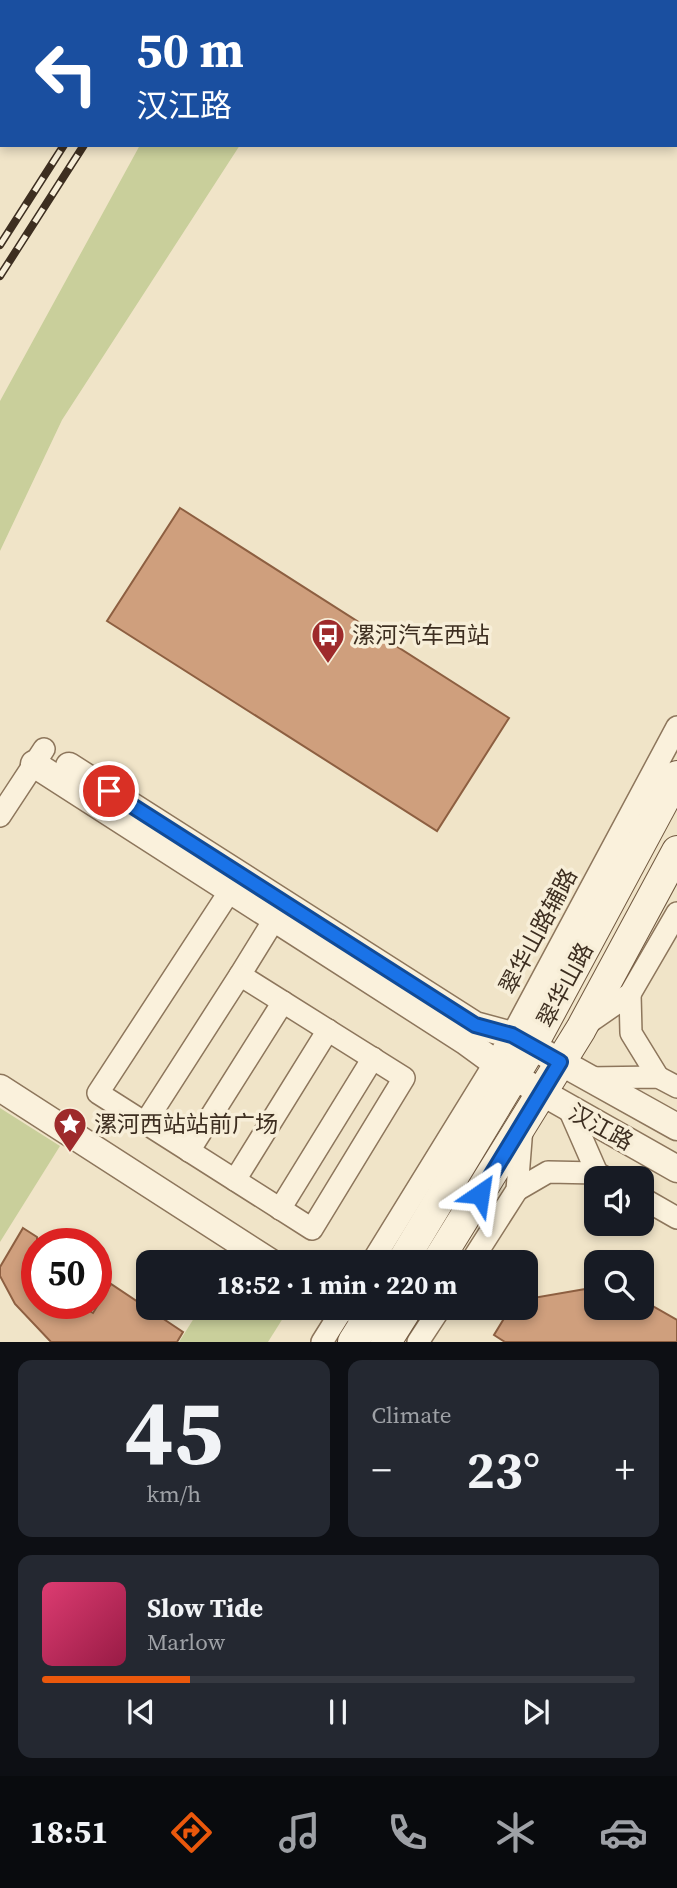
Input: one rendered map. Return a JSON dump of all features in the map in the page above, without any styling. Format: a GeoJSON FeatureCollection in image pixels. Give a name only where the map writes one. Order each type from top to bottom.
{"type":"FeatureCollection","features":[{"type":"Feature","properties":{"kind":"main road","name":"翠华山路"},"geometry":{"type":"LineString","coordinates":[[408,1250],[504,1071],[677,776]]}},
{"type":"Feature","properties":{"kind":"main road","name":"翠华山路"},"geometry":{"type":"LineString","coordinates":[[445,1250],[580,1029],[677,851]]}},
{"type":"Feature","properties":{"kind":"main road"},"geometry":{"type":"LineString","coordinates":[[353,1342],[367,1320]]}},
{"type":"Feature","properties":{"kind":"main road"},"geometry":{"type":"LineString","coordinates":[[386,1342],[400,1320]]}},
{"type":"Feature","properties":{"kind":"street","name":"翠华山路辅路"},"geometry":{"type":"LineString","coordinates":[[522,1041],[677,727]]}},
{"type":"Feature","properties":{"kind":"street","name":"汉江路"},"geometry":{"type":"LineString","coordinates":[[39,757],[279,912],[504,1071],[677,1169]]}},
{"type":"Feature","properties":{"kind":"street"},"geometry":{"type":"LineString","coordinates":[[0,816],[39,757]]}},
{"type":"Feature","properties":{"kind":"street"},"geometry":{"type":"LineString","coordinates":[[235,883],[98,1093],[312,1229],[404,1078],[240,975]]}},
{"type":"Feature","properties":{"kind":"street","name":"汉江路"},"geometry":{"type":"LineString","coordinates":[[279,912],[475,1025],[522,1041],[677,1127]]}},
{"type":"Feature","properties":{"kind":"street"},"geometry":{"type":"LineString","coordinates":[[145,1123],[279,912]]}},
{"type":"Feature","properties":{"kind":"street"},"geometry":{"type":"LineString","coordinates":[[580,1029],[630,994],[677,912]]}},
{"type":"Feature","properties":{"kind":"street"},"geometry":{"type":"LineString","coordinates":[[630,994],[631,1033],[668,1082]]}},
{"type":"Feature","properties":{"kind":"street"},"geometry":{"type":"LineString","coordinates":[[188,1151],[283,1002]]}},
{"type":"Feature","properties":{"kind":"street"},"geometry":{"type":"LineString","coordinates":[[235,1181],[328,1030]]}},
{"type":"Feature","properties":{"kind":"street"},"geometry":{"type":"LineString","coordinates":[[280,1209],[373,1058]]}},
{"type":"Feature","properties":{"kind":"street"},"geometry":{"type":"LineString","coordinates":[[380,1250],[504,1071]]}},
{"type":"Feature","properties":{"kind":"street"},"geometry":{"type":"LineString","coordinates":[[587,1078],[668,1082]]}},
{"type":"Feature","properties":{"kind":"street"},"geometry":{"type":"LineString","coordinates":[[0,1088],[251,1250]]}},
{"type":"Feature","properties":{"kind":"street"},"geometry":{"type":"LineString","coordinates":[[569,1110],[597,1166]]}},
{"type":"Feature","properties":{"kind":"street"},"geometry":{"type":"LineString","coordinates":[[479,1250],[517,1190],[523,1126]]}},
{"type":"Feature","properties":{"kind":"street"},"geometry":{"type":"LineString","coordinates":[[517,1190],[548,1172],[584,1174]]}},
{"type":"Feature","properties":{"kind":"street"},"geometry":{"type":"LineString","coordinates":[[654,1205],[677,1218]]}},
{"type":"Feature","properties":{"kind":"street"},"geometry":{"type":"LineString","coordinates":[[322,1342],[336,1320]]}},
{"type":"Feature","properties":{"kind":"street"},"geometry":{"type":"LineString","coordinates":[[418,1342],[432,1320]]}},
{"type":"Feature","properties":{"kind":"green space"},"geometry":{"type":"Polygon","coordinates":[[[139,147],[239,147],[62,420],[0,551],[0,401],[139,147]]]}},
{"type":"Feature","properties":{"kind":"green space"},"geometry":{"type":"Polygon","coordinates":[[[0,1108],[60,1146],[0,1242],[0,1108]]]}},
{"type":"Feature","properties":{"kind":"green space"},"geometry":{"type":"Polygon","coordinates":[[[193,1320],[282,1320],[268,1342],[179,1342],[193,1320]]]}},
{"type":"Feature","properties":{"kind":"building"},"geometry":{"type":"Polygon","coordinates":[[[180,508],[509,718],[437,831],[107,621],[180,508]]]}},
{"type":"Feature","properties":{"kind":"building"},"geometry":{"type":"Polygon","coordinates":[[[21,1231],[21,1310],[0,1276],[0,1267],[21,1231]]]}},
{"type":"Feature","properties":{"kind":"building"},"geometry":{"type":"Polygon","coordinates":[[[112,1285],[136,1301],[136,1320],[165,1320],[183,1332],[177,1342],[51,1342],[29,1319],[112,1319],[112,1285]]]}},
{"type":"Feature","properties":{"kind":"building"},"geometry":{"type":"Polygon","coordinates":[[[584,1289],[584,1320],[654,1320],[654,1307],[677,1320],[677,1342],[505,1342],[494,1335],[503,1320],[538,1320],[538,1297],[584,1289]]]}},
{"type":"Feature","properties":{"kind":"railway"},"geometry":{"type":"LineString","coordinates":[[0,245],[63,147]]}},
{"type":"Feature","properties":{"kind":"railway"},"geometry":{"type":"LineString","coordinates":[[0,276],[83,147]]}},
{"type":"Feature","properties":{"kind":"place","name":"漯河汽车西站"},"geometry":{"type":"Point","coordinates":[328,665]}},
{"type":"Feature","properties":{"kind":"place","name":"漯河西站站前广场"},"geometry":{"type":"Point","coordinates":[70,1154]}},
{"type":"Feature","properties":{"kind":"route"},"geometry":{"type":"LineString","coordinates":[[109,791],[475,1025],[512,1035],[560,1062],[480,1194]]}}]}
